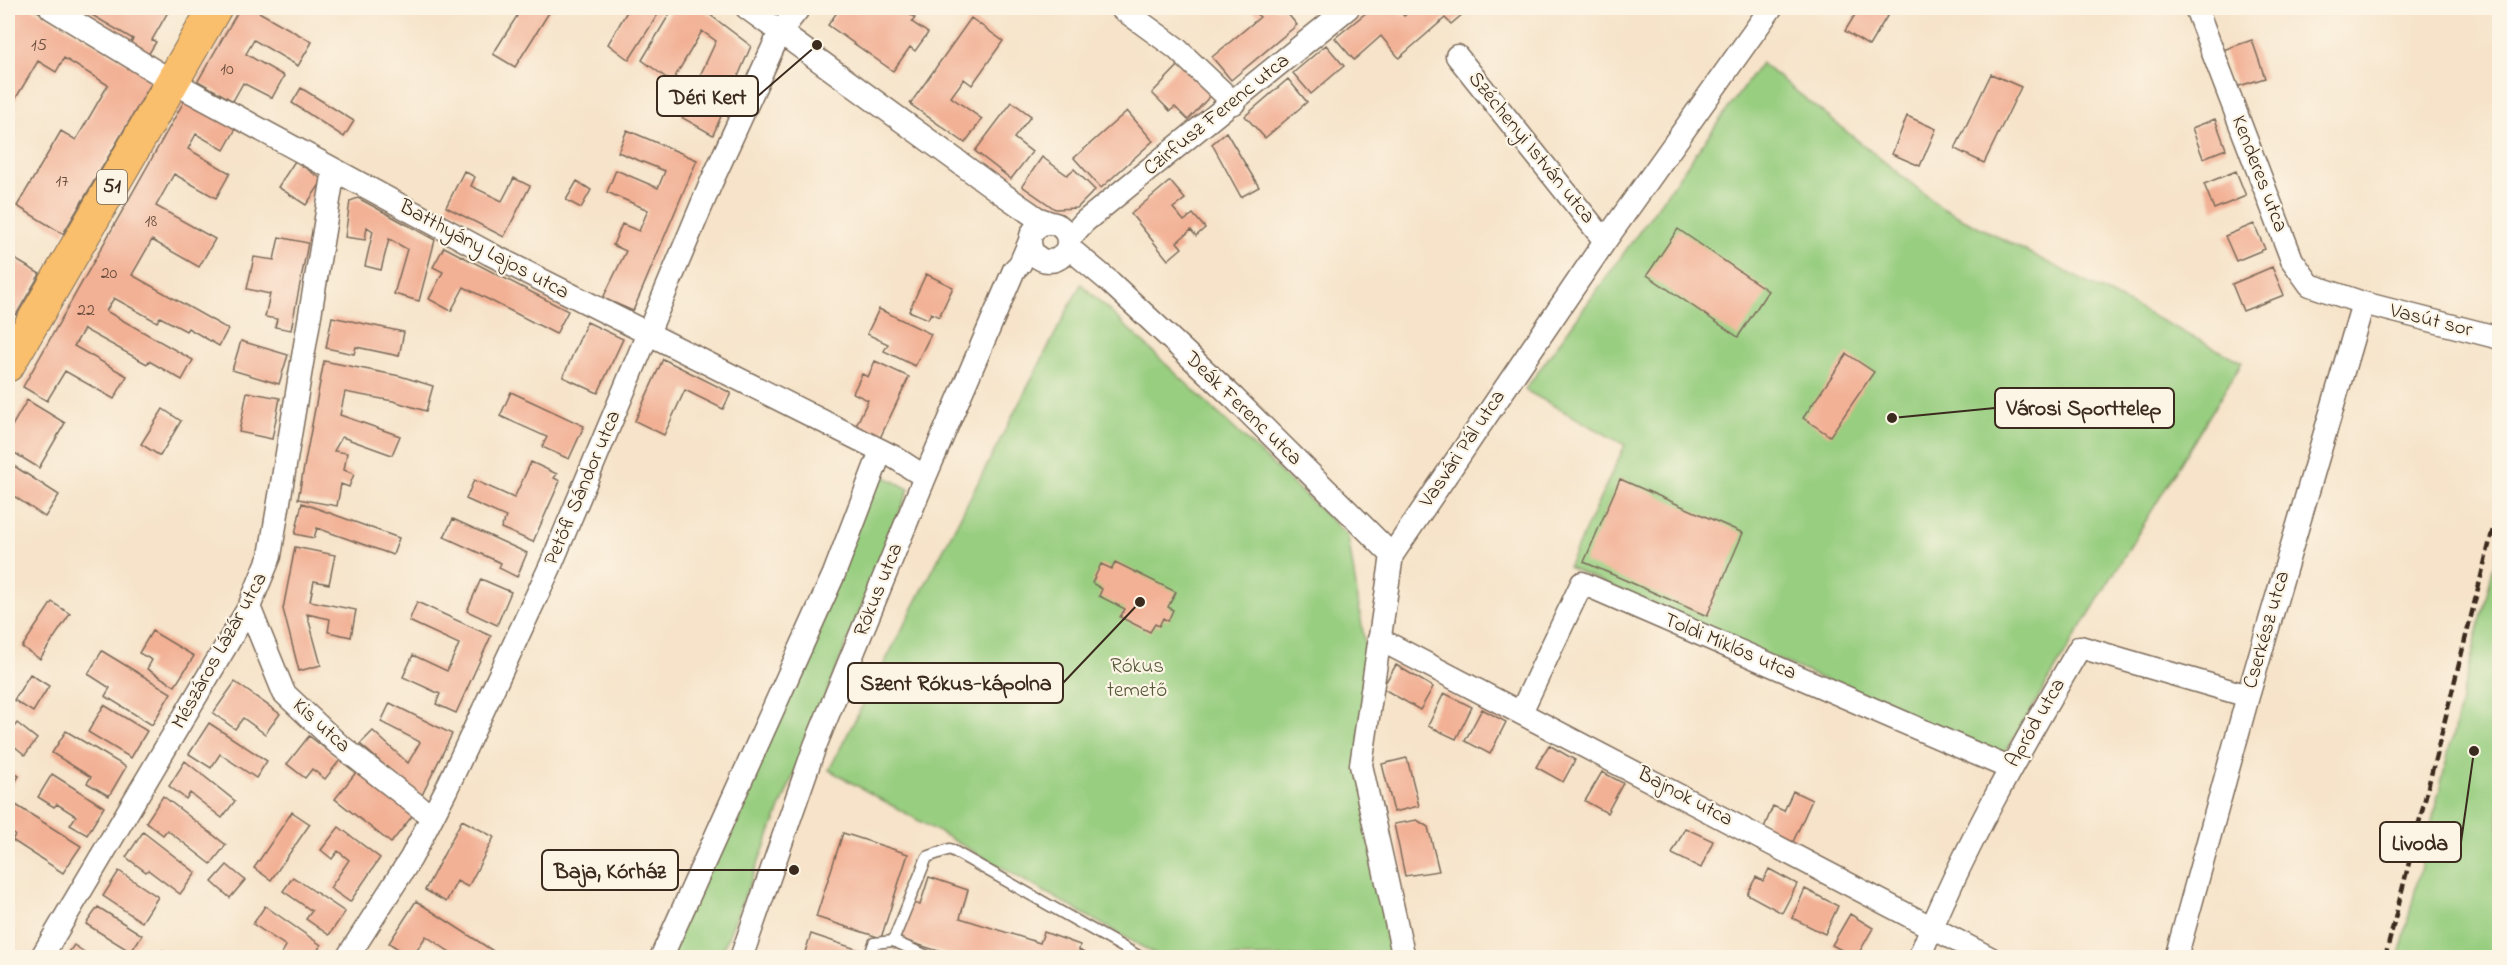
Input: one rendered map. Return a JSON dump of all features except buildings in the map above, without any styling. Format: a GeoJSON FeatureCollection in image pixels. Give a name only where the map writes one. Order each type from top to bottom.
{"type":"FeatureCollection","features":[{"type":"Feature","properties":{"kind":"main road","name":"51"},"geometry":{"type":"LineString","coordinates":[[8,365],[214,8]]}},
{"type":"Feature","properties":{"kind":"street","name":"Batthyány Lajos utca"},"geometry":{"type":"LineString","coordinates":[[51,8],[172,82],[334,170],[648,335],[881,451],[925,477]]}},
{"type":"Feature","properties":{"kind":"street"},"geometry":{"type":"LineString","coordinates":[[747,8],[1037,218],[1058,243]]}},
{"type":"Feature","properties":{"kind":"street","name":"Petőfi Sándor utca"},"geometry":{"type":"LineString","coordinates":[[347,957],[411,858],[432,817],[550,567],[711,183],[780,32],[799,8]]}},
{"type":"Feature","properties":{"kind":"street"},"geometry":{"type":"LineString","coordinates":[[1121,8],[1176,48],[1234,103]]}},
{"type":"Feature","properties":{"kind":"street","name":"Czirfusz Ferenc utca"},"geometry":{"type":"LineString","coordinates":[[1058,243],[1072,225],[1084,222],[1234,103],[1348,8]]}},
{"type":"Feature","properties":{"kind":"street","name":"Vasvári Pál utca"},"geometry":{"type":"LineString","coordinates":[[1404,957],[1360,765],[1392,555],[1605,241],[1771,8]]}},
{"type":"Feature","properties":{"kind":"street","name":"Kenderes utca"},"geometry":{"type":"LineString","coordinates":[[2196,8],[2292,260],[2310,285],[2363,303]]}},
{"type":"Feature","properties":{"kind":"street","name":"Széchenyi István utca"},"geometry":{"type":"LineString","coordinates":[[1457,56],[1605,241]]}},
{"type":"Feature","properties":{"kind":"street","name":"Mészáros Lázár utca"},"geometry":{"type":"LineString","coordinates":[[41,957],[249,606],[270,556],[334,170]]}},
{"type":"Feature","properties":{"kind":"street"},"geometry":{"type":"LineString","coordinates":[[997,190],[1026,225],[1033,253],[1042,261],[1058,243]]}},
{"type":"Feature","properties":{"kind":"street"},"geometry":{"type":"LineString","coordinates":[[1030,238],[1039,226],[1058,243]]}},
{"type":"Feature","properties":{"kind":"street","name":"Rókus utca"},"geometry":{"type":"LineString","coordinates":[[741,957],[815,746],[925,477],[1030,238]]}},
{"type":"Feature","properties":{"kind":"street"},"geometry":{"type":"LineString","coordinates":[[1020,264],[1058,243]]}},
{"type":"Feature","properties":{"kind":"street","name":"Deák Ferenc utca"},"geometry":{"type":"LineString","coordinates":[[1058,243],[1091,266],[1234,399],[1392,555]]}},
{"type":"Feature","properties":{"kind":"street","name":"Vasút sor"},"geometry":{"type":"LineString","coordinates":[[2363,303],[2499,338]]}},
{"type":"Feature","properties":{"kind":"street","name":"Cserkész utca"},"geometry":{"type":"LineString","coordinates":[[2176,957],[2248,696],[2363,303]]}},
{"type":"Feature","properties":{"kind":"street"},"geometry":{"type":"LineString","coordinates":[[661,957],[834,574],[881,451]]}},
{"type":"Feature","properties":{"kind":"street","name":"Toldi Miklós utca"},"geometry":{"type":"LineString","coordinates":[[1521,712],[1582,583],[2009,768]]}},
{"type":"Feature","properties":{"kind":"street","name":"Kis utca"},"geometry":{"type":"LineString","coordinates":[[249,606],[284,693],[337,743],[432,817]]}},
{"type":"Feature","properties":{"kind":"street","name":"Bajnok utca"},"geometry":{"type":"LineString","coordinates":[[1379,639],[1990,957]]}},
{"type":"Feature","properties":{"kind":"street","name":"Apród utca"},"geometry":{"type":"LineString","coordinates":[[1919,957],[2009,768],[2080,647],[2248,696]]}},
{"type":"Feature","properties":{"kind":"lane"},"geometry":{"type":"LineString","coordinates":[[893,941],[927,857],[950,849],[1142,957]]}},
{"type":"Feature","properties":{"kind":"lane"},"geometry":{"type":"LineString","coordinates":[[869,957],[874,943],[893,941],[932,957]]}},
{"type":"Feature","properties":{"kind":"green space"},"geometry":{"type":"Polygon","coordinates":[[[1761,63],[1942,208],[2242,362],[2002,758],[1568,567],[1625,445],[1525,390],[1761,63]]]}},
{"type":"Feature","properties":{"kind":"green space","name":"Rókus temető"},"geometry":{"type":"Polygon","coordinates":[[[1081,284],[1348,536],[1371,684],[1361,765],[1404,957],[1160,957],[829,770],[1081,284]]]}},
{"type":"Feature","properties":{"kind":"green space"},"geometry":{"type":"Polygon","coordinates":[[[876,472],[909,489],[720,957],[666,958],[876,472]]]}},
{"type":"Feature","properties":{"kind":"green space"},"geometry":{"type":"Polygon","coordinates":[[[2499,544],[2499,957],[2399,957],[2499,544]]]}},
{"type":"Feature","properties":{"kind":"railway"},"geometry":{"type":"LineString","coordinates":[[2385,958],[2500,501]]}},
{"type":"Feature","properties":{"kind":"place","name":"Déri Kert"},"geometry":{"type":"Point","coordinates":[817,45]}},
{"type":"Feature","properties":{"kind":"place","name":"Városi Sporttelep"},"geometry":{"type":"Point","coordinates":[1892,418]}},
{"type":"Feature","properties":{"kind":"place","name":"Szent Rókus-kápolna"},"geometry":{"type":"Point","coordinates":[1140,602]}},
{"type":"Feature","properties":{"kind":"place","name":"Livoda"},"geometry":{"type":"Point","coordinates":[2474,751]}},
{"type":"Feature","properties":{"kind":"place","name":"Baja, Kórház"},"geometry":{"type":"Point","coordinates":[794,870]}}]}
